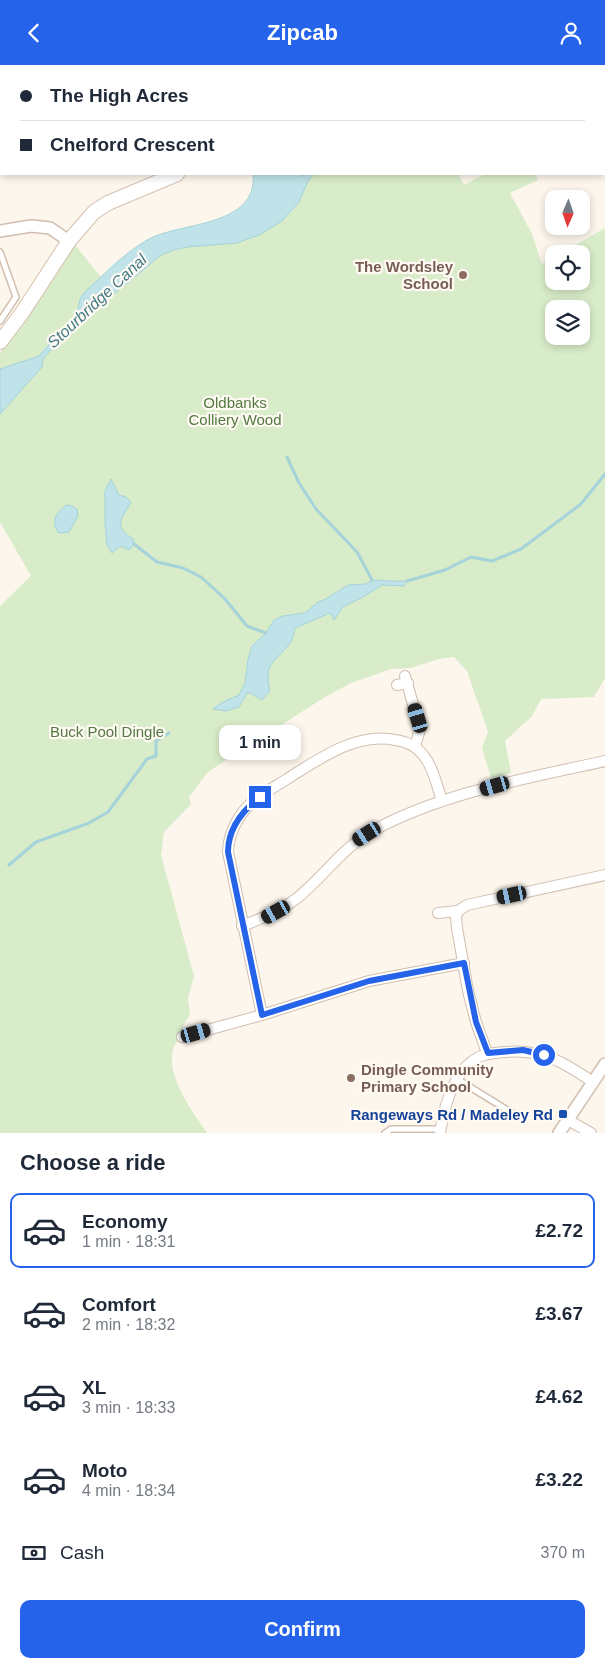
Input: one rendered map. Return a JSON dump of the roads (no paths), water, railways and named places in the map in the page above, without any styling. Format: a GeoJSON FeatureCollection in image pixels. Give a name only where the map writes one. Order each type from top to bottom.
{"type":"FeatureCollection","features":[{"type":"Feature","properties":{"kind":"main road"},"geometry":{"type":"LineString","coordinates":[[0,342],[32,298],[69,241],[94,213],[108,203],[175,175]]}},
{"type":"Feature","properties":{"kind":"street"},"geometry":{"type":"LineString","coordinates":[[0,231],[31,226],[50,228],[69,241]]}},
{"type":"Feature","properties":{"kind":"street"},"geometry":{"type":"LineString","coordinates":[[397,685],[406,679],[420,729],[415,747]]}},
{"type":"Feature","properties":{"kind":"street"},"geometry":{"type":"LineString","coordinates":[[262,1015],[228,852],[232,831],[240,816],[250,805],[301,770],[342,747],[374,738],[389,738],[415,747],[423,755],[434,774],[442,801]]}},
{"type":"Feature","properties":{"kind":"street"},"geometry":{"type":"LineString","coordinates":[[242,926],[266,917],[298,897],[344,852],[358,840],[376,829],[442,801],[495,786],[605,761]]}},
{"type":"Feature","properties":{"kind":"street"},"geometry":{"type":"LineString","coordinates":[[438,913],[458,911],[467,905],[605,875]]}},
{"type":"Feature","properties":{"kind":"street"},"geometry":{"type":"LineString","coordinates":[[458,911],[456,917],[476,1022],[488,1053]]}},
{"type":"Feature","properties":{"kind":"street"},"geometry":{"type":"LineString","coordinates":[[182,1037],[262,1015],[369,981],[464,963]]}},
{"type":"Feature","properties":{"kind":"street"},"geometry":{"type":"LineString","coordinates":[[440,1131],[448,1098],[457,1079],[470,1063],[488,1053],[523,1050],[534,1052],[567,1065],[593,1082]]}},
{"type":"Feature","properties":{"kind":"street"},"geometry":{"type":"LineString","coordinates":[[559,1133],[605,1064]]}},
{"type":"Feature","properties":{"kind":"street"},"geometry":{"type":"LineString","coordinates":[[568,1120],[591,1133]]}},
{"type":"Feature","properties":{"kind":"lane"},"geometry":{"type":"LineString","coordinates":[[0,252],[16,297],[0,321]]}},
{"type":"Feature","properties":{"kind":"lane"},"geometry":{"type":"LineString","coordinates":[[457,1079],[517,1116]]}},
{"type":"Feature","properties":{"kind":"lane"},"geometry":{"type":"LineString","coordinates":[[385,1133],[392,1129],[440,1131]]}},
{"type":"Feature","properties":{"kind":"water","name":"Stourbridge Canal"},"geometry":{"type":"Polygon","coordinates":[[[253,175],[313,175],[308,181],[299,202],[282,221],[259,235],[237,243],[187,247],[161,255],[97,308],[80,316],[43,359],[42,367],[0,414],[0,369],[39,356],[77,313],[83,294],[114,265],[149,239],[163,233],[215,220],[231,213],[243,204],[251,191],[253,175]]]}},
{"type":"Feature","properties":{"kind":"water"},"geometry":{"type":"Polygon","coordinates":[[[111,479],[119,495],[126,497],[131,502],[122,517],[121,526],[133,539],[134,544],[129,550],[120,546],[112,553],[107,545],[105,522],[105,491],[111,479]]]}},
{"type":"Feature","properties":{"kind":"water"},"geometry":{"type":"Polygon","coordinates":[[[67,505],[77,509],[78,516],[69,532],[59,533],[55,525],[57,514],[67,505]]]}},
{"type":"Feature","properties":{"kind":"water"},"geometry":{"type":"Polygon","coordinates":[[[372,580],[407,581],[404,586],[382,585],[343,607],[334,620],[330,613],[295,628],[291,641],[269,668],[268,681],[270,691],[262,700],[248,692],[239,707],[226,711],[213,709],[239,695],[245,683],[248,659],[252,646],[266,633],[274,620],[283,616],[305,613],[318,602],[348,585],[366,584],[372,580]]]}},
{"type":"Feature","properties":{"kind":"waterway"},"geometry":{"type":"LineString","coordinates":[[287,457],[299,483],[316,509],[357,552],[372,580]]}},
{"type":"Feature","properties":{"kind":"waterway"},"geometry":{"type":"LineString","coordinates":[[407,581],[445,570],[471,557],[492,561],[521,549],[581,504],[605,474]]}},
{"type":"Feature","properties":{"kind":"waterway"},"geometry":{"type":"LineString","coordinates":[[134,544],[157,562],[183,568],[201,577],[225,599],[247,626],[266,633]]}},
{"type":"Feature","properties":{"kind":"waterway"},"geometry":{"type":"LineString","coordinates":[[9,865],[36,842],[89,823],[108,812],[147,759],[156,756],[156,741],[169,733]]}},
{"type":"Feature","properties":{"kind":"place","name":"The Wordsley School"},"geometry":{"type":"Point","coordinates":[463,275]}},
{"type":"Feature","properties":{"kind":"place","name":"Dingle Community Primary School"},"geometry":{"type":"Point","coordinates":[351,1078]}},
{"type":"Feature","properties":{"kind":"place","name":"Rangeways Rd / Madeley Rd"},"geometry":{"type":"Point","coordinates":[563,1114]}},
{"type":"Feature","properties":{"kind":"park label","name":"Oldbanks Colliery Wood"},"geometry":{"type":"Point","coordinates":[235,410]}},
{"type":"Feature","properties":{"kind":"park label","name":"Buck Pool Dingle"},"geometry":{"type":"Point","coordinates":[107,731]}}]}
